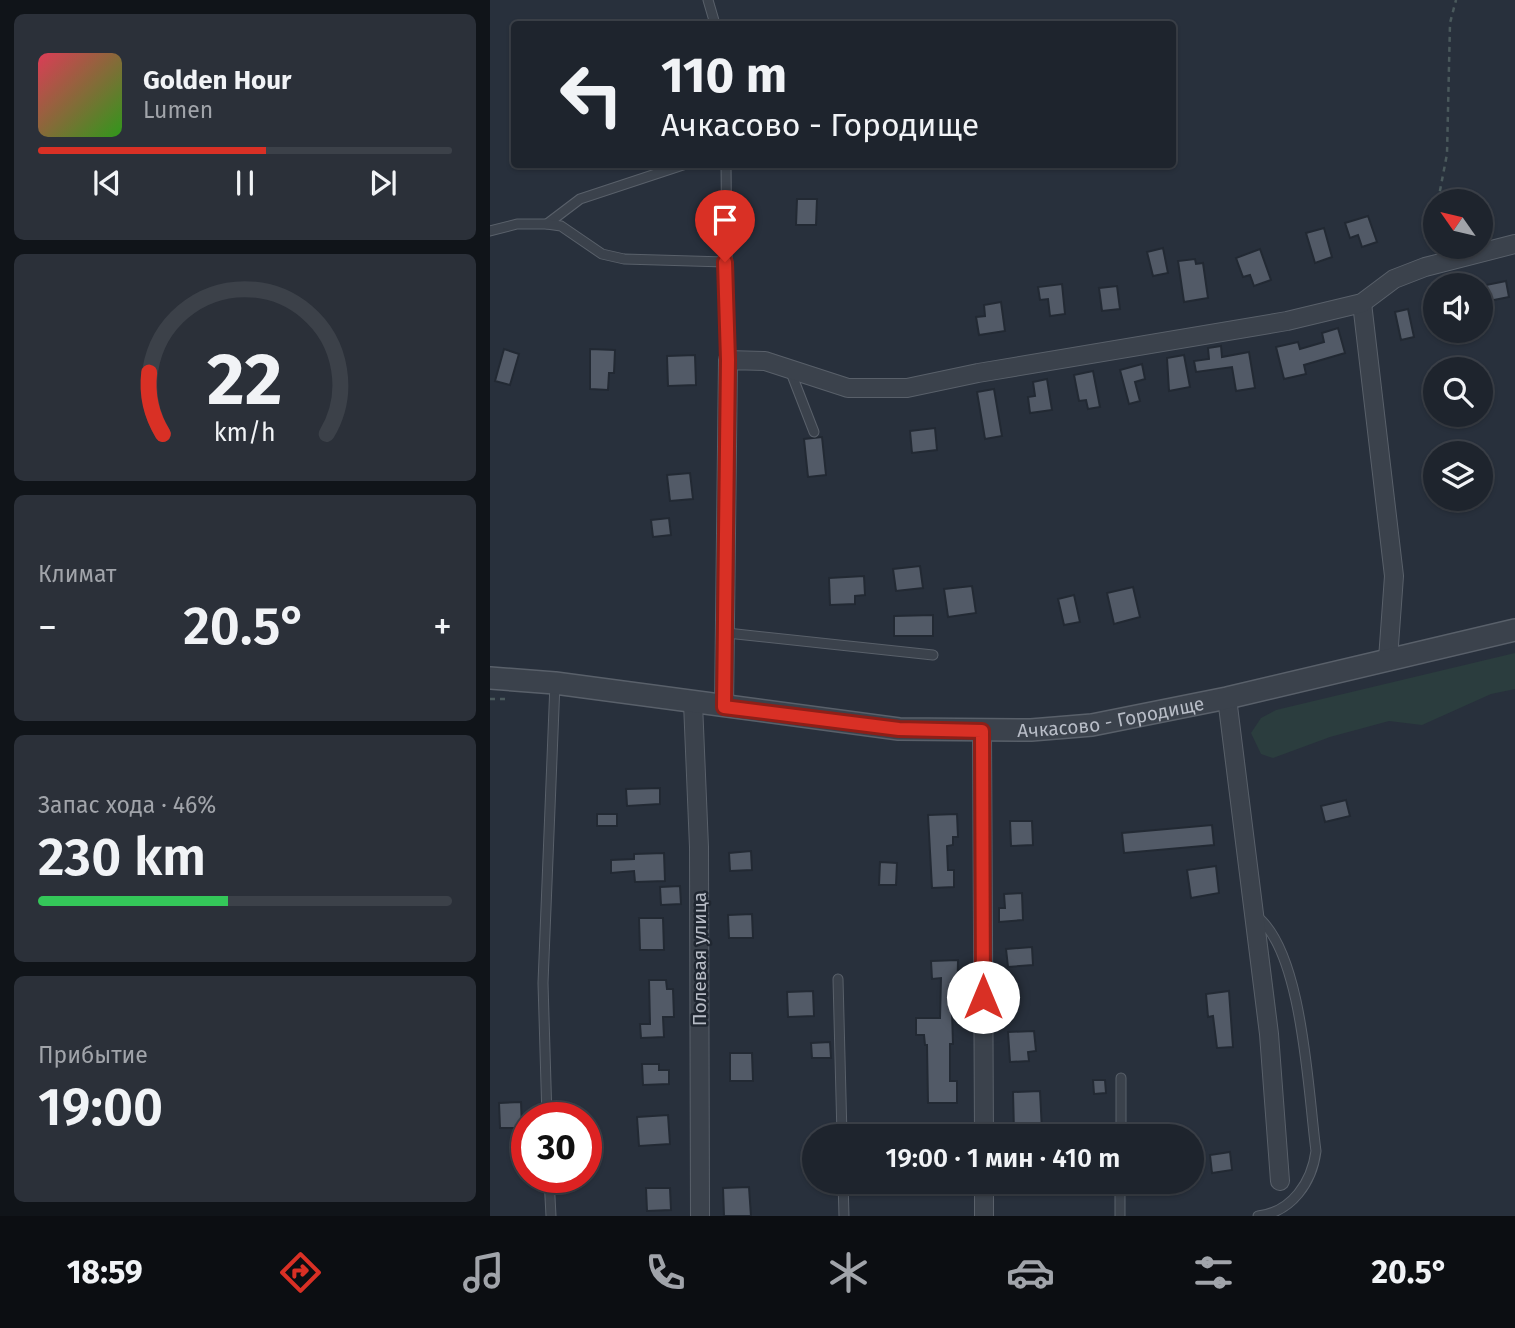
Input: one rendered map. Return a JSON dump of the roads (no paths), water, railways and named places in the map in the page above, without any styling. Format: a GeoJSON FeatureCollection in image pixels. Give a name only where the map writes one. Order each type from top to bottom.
{"type":"FeatureCollection","features":[{"type":"Feature","properties":{"kind":"street"},"geometry":{"type":"LineString","coordinates":[[724,707],[727,633],[724,488],[728,360],[765,361],[848,388],[906,388],[978,373],[1287,321],[1362,303],[1394,279],[1515,244]]}},
{"type":"Feature","properties":{"kind":"street"},"geometry":{"type":"LineString","coordinates":[[1362,303],[1394,576],[1388,659]]}},
{"type":"Feature","properties":{"kind":"street","name":"Ачкасово - Городище"},"geometry":{"type":"LineString","coordinates":[[490,678],[899,729],[982,731],[1092,724],[1227,698],[1515,630]]}},
{"type":"Feature","properties":{"kind":"street"},"geometry":{"type":"LineString","coordinates":[[1227,698],[1269,1034],[1280,1181]]}},
{"type":"Feature","properties":{"kind":"street","name":"Полевая улица"},"geometry":{"type":"LineString","coordinates":[[693,703],[699,848],[700,1216]]}},
{"type":"Feature","properties":{"kind":"street"},"geometry":{"type":"LineString","coordinates":[[982,731],[984,1124]]}},
{"type":"Feature","properties":{"kind":"street"},"geometry":{"type":"LineString","coordinates":[[984,1194],[984,1216]]}},
{"type":"Feature","properties":{"kind":"lane"},"geometry":{"type":"LineString","coordinates":[[708,0],[714,21]]}},
{"type":"Feature","properties":{"kind":"lane"},"geometry":{"type":"LineString","coordinates":[[547,224],[580,199],[674,168]]}},
{"type":"Feature","properties":{"kind":"lane"},"geometry":{"type":"LineString","coordinates":[[726,168],[728,360]]}},
{"type":"Feature","properties":{"kind":"lane"},"geometry":{"type":"LineString","coordinates":[[490,231],[517,225],[547,224],[561,226],[602,254],[624,259],[725,262]]}},
{"type":"Feature","properties":{"kind":"lane"},"geometry":{"type":"LineString","coordinates":[[790,370],[814,432]]}},
{"type":"Feature","properties":{"kind":"lane"},"geometry":{"type":"LineString","coordinates":[[727,633],[933,655]]}},
{"type":"Feature","properties":{"kind":"lane"},"geometry":{"type":"LineString","coordinates":[[547,1102],[543,983],[555,684]]}},
{"type":"Feature","properties":{"kind":"lane"},"geometry":{"type":"LineString","coordinates":[[1254,914],[1274,933],[1293,982],[1316,1151],[1313,1171],[1305,1186],[1288,1203],[1267,1215],[1258,1216]]}},
{"type":"Feature","properties":{"kind":"lane"},"geometry":{"type":"LineString","coordinates":[[838,979],[842,1124]]}},
{"type":"Feature","properties":{"kind":"lane"},"geometry":{"type":"LineString","coordinates":[[1121,1078],[1121,1124]]}},
{"type":"Feature","properties":{"kind":"lane"},"geometry":{"type":"LineString","coordinates":[[550,1193],[551,1216]]}},
{"type":"Feature","properties":{"kind":"lane"},"geometry":{"type":"LineString","coordinates":[[843,1194],[844,1216]]}},
{"type":"Feature","properties":{"kind":"lane"},"geometry":{"type":"LineString","coordinates":[[1120,1216],[1121,1194]]}}]}
